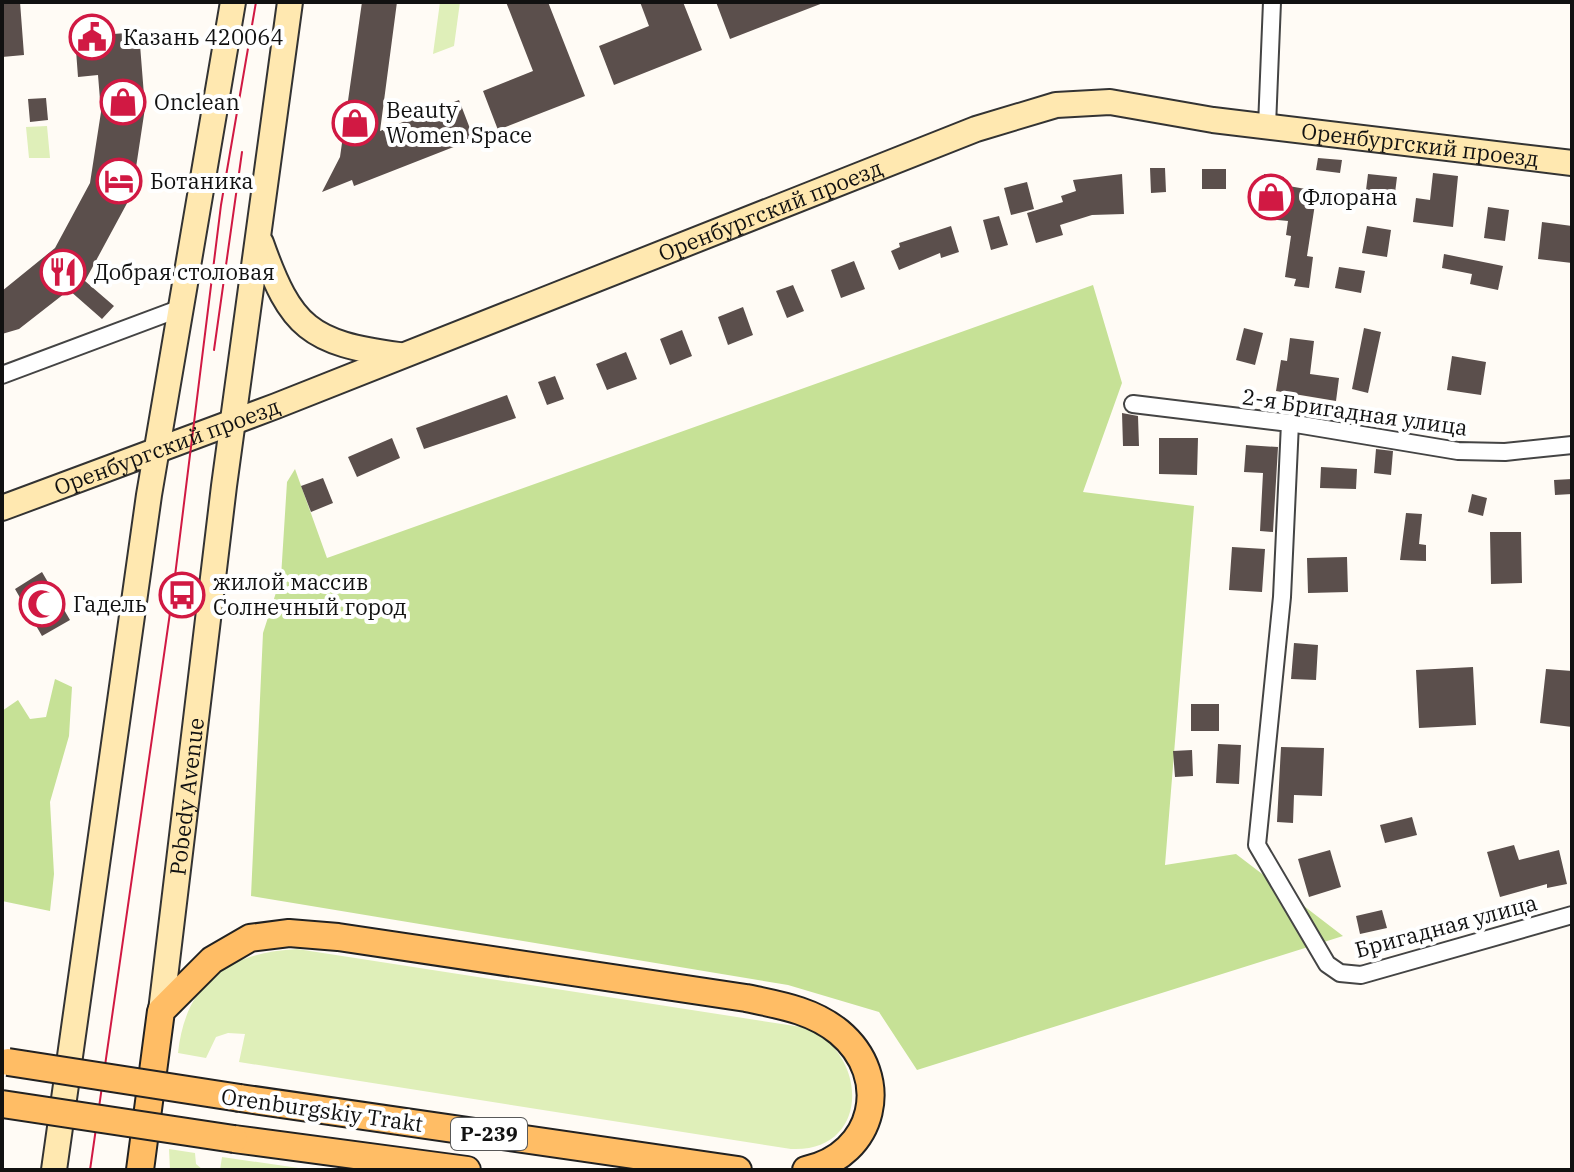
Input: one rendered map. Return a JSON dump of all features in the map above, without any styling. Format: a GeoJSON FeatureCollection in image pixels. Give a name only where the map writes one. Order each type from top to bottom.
{"type":"FeatureCollection","features":[{"type":"Feature","properties":{"kind":"main road"},"geometry":{"type":"LineString","coordinates":[[54,1170],[156,449],[233,2]]}},
{"type":"Feature","properties":{"kind":"main road","name":"Pobedy Avenue"},"geometry":{"type":"LineString","coordinates":[[143,1167],[234,421],[290,2]]}},
{"type":"Feature","properties":{"kind":"main road","name":"Оренбургский проезд"},"geometry":{"type":"LineString","coordinates":[[2,508],[234,421],[976,129],[1036,110],[1080,102],[1110,102],[1267,126],[1572,163]]}},
{"type":"Feature","properties":{"kind":"main road"},"geometry":{"type":"LineString","coordinates":[[259,236],[283,300],[315,333],[348,348],[402,355]]}},
{"type":"Feature","properties":{"kind":"main road"},"geometry":{"type":"LineString","coordinates":[[161,1011],[227,949],[250,938],[289,933],[338,937],[784,1006],[822,1020],[850,1042],[868,1071],[872,1086],[866,1124],[857,1137],[827,1162],[806,1170]]}},
{"type":"Feature","properties":{"kind":"main road","name":"Orenburgskiy Trakt"},"geometry":{"type":"LineString","coordinates":[[5,1062],[738,1170]]}},
{"type":"Feature","properties":{"kind":"main road","name":"Orenburgskiy Trakt"},"geometry":{"type":"LineString","coordinates":[[2,1104],[467,1170]]}},
{"type":"Feature","properties":{"kind":"street"},"geometry":{"type":"LineString","coordinates":[[1267,126],[1272,2]]}},
{"type":"Feature","properties":{"kind":"street"},"geometry":{"type":"LineString","coordinates":[[2,375],[181,308]]}},
{"type":"Feature","properties":{"kind":"street","name":"2-я Бригадная улица"},"geometry":{"type":"LineString","coordinates":[[1133,404],[1290,423],[1458,451],[1505,452],[1572,445]]}},
{"type":"Feature","properties":{"kind":"street","name":"Бригадная улица"},"geometry":{"type":"LineString","coordinates":[[1290,423],[1282,597],[1257,845],[1327,964],[1340,973],[1361,975],[1572,915]]}},
{"type":"Feature","properties":{"kind":"green space"},"geometry":{"type":"Polygon","coordinates":[[[440,2],[460,2],[454,46],[433,54],[440,2]]]}},
{"type":"Feature","properties":{"kind":"green space"},"geometry":{"type":"Polygon","coordinates":[[[47,126],[50,158],[29,158],[26,127],[47,126]]]}},
{"type":"Feature","properties":{"kind":"green space"},"geometry":{"type":"Polygon","coordinates":[[[1093,285],[1122,383],[1083,492],[1194,506],[1165,865],[1236,854],[1343,936],[917,1070],[879,1012],[788,985],[251,896],[263,633],[281,577],[287,482],[295,469],[327,558],[1093,285]]]}},
{"type":"Feature","properties":{"kind":"green space"},"geometry":{"type":"Polygon","coordinates":[[[55,679],[72,687],[69,736],[50,802],[54,874],[50,911],[2,901],[2,711],[18,700],[30,719],[46,717],[55,679]]]}},
{"type":"Feature","properties":{"kind":"green space"},"geometry":{"type":"Polygon","coordinates":[[[297,949],[808,1028],[828,1042],[842,1060],[850,1080],[852,1101],[847,1120],[835,1136],[817,1146],[791,1149],[239,1062],[245,1034],[228,1033],[216,1037],[206,1058],[178,1053],[190,1007],[215,976],[250,957],[297,949]]]}},
{"type":"Feature","properties":{"kind":"green space"},"geometry":{"type":"Polygon","coordinates":[[[169,1149],[195,1153],[196,1164],[203,1170],[170,1170],[169,1149]]]}},
{"type":"Feature","properties":{"kind":"green space"},"geometry":{"type":"Polygon","coordinates":[[[222,1157],[312,1170],[220,1170],[222,1157]]]}},
{"type":"Feature","properties":{"kind":"building"},"geometry":{"type":"Polygon","coordinates":[[[20,2],[24,55],[2,57],[2,3],[20,2]]]}},
{"type":"Feature","properties":{"kind":"building"},"geometry":{"type":"Polygon","coordinates":[[[362,2],[397,2],[380,131],[459,100],[474,139],[354,186],[352,180],[322,192],[340,157],[362,2]]]}},
{"type":"Feature","properties":{"kind":"building"},"geometry":{"type":"Polygon","coordinates":[[[506,2],[548,2],[585,96],[498,130],[483,91],[533,71],[506,2]]]}},
{"type":"Feature","properties":{"kind":"building"},"geometry":{"type":"Polygon","coordinates":[[[640,2],[683,2],[702,50],[614,85],[599,46],[649,26],[640,2]]]}},
{"type":"Feature","properties":{"kind":"building"},"geometry":{"type":"Polygon","coordinates":[[[716,2],[823,2],[823,3],[730,39],[716,2]]]}},
{"type":"Feature","properties":{"kind":"building"},"geometry":{"type":"Polygon","coordinates":[[[139,32],[145,108],[132,194],[85,281],[114,306],[102,319],[69,290],[19,329],[2,334],[2,291],[55,248],[90,183],[101,112],[98,75],[78,77],[75,37],[139,32]]]}},
{"type":"Feature","properties":{"kind":"building"},"geometry":{"type":"Polygon","coordinates":[[[46,98],[48,120],[30,122],[28,99],[46,98]]]}},
{"type":"Feature","properties":{"kind":"building"},"geometry":{"type":"Polygon","coordinates":[[[1318,158],[1342,160],[1340,173],[1316,170],[1318,158]]]}},
{"type":"Feature","properties":{"kind":"building"},"geometry":{"type":"Polygon","coordinates":[[[1150,168],[1165,168],[1166,192],[1151,193],[1150,168]]]}},
{"type":"Feature","properties":{"kind":"building"},"geometry":{"type":"Polygon","coordinates":[[[1202,169],[1226,169],[1226,189],[1202,189],[1202,169]]]}},
{"type":"Feature","properties":{"kind":"building"},"geometry":{"type":"Polygon","coordinates":[[[1433,173],[1458,176],[1453,227],[1413,222],[1416,198],[1430,200],[1433,173]]]}},
{"type":"Feature","properties":{"kind":"building"},"geometry":{"type":"Polygon","coordinates":[[[1122,174],[1124,214],[1092,215],[1060,225],[1063,235],[1036,243],[1027,213],[1063,202],[1061,196],[1076,191],[1073,180],[1122,174]]]}},
{"type":"Feature","properties":{"kind":"building"},"geometry":{"type":"Polygon","coordinates":[[[1264,174],[1284,177],[1283,185],[1317,191],[1307,256],[1313,257],[1309,288],[1294,286],[1296,279],[1285,277],[1291,236],[1286,235],[1288,221],[1259,218],[1264,174]]]}},
{"type":"Feature","properties":{"kind":"building"},"geometry":{"type":"Polygon","coordinates":[[[1368,174],[1397,177],[1394,201],[1365,198],[1368,174]]]}},
{"type":"Feature","properties":{"kind":"building"},"geometry":{"type":"Polygon","coordinates":[[[1027,182],[1034,209],[1011,215],[1004,188],[1027,182]]]}},
{"type":"Feature","properties":{"kind":"building"},"geometry":{"type":"Polygon","coordinates":[[[1488,207],[1509,210],[1505,241],[1484,238],[1488,207]]]}},
{"type":"Feature","properties":{"kind":"building"},"geometry":{"type":"Polygon","coordinates":[[[999,216],[1008,245],[991,250],[983,220],[999,216]]]}},
{"type":"Feature","properties":{"kind":"building"},"geometry":{"type":"Polygon","coordinates":[[[1542,222],[1572,226],[1572,263],[1538,259],[1542,222]]]}},
{"type":"Feature","properties":{"kind":"building"},"geometry":{"type":"Polygon","coordinates":[[[951,226],[959,252],[941,258],[940,253],[899,270],[891,251],[900,247],[899,243],[951,226]]]}},
{"type":"Feature","properties":{"kind":"building"},"geometry":{"type":"Polygon","coordinates":[[[1367,226],[1391,230],[1387,257],[1362,253],[1367,226]]]}},
{"type":"Feature","properties":{"kind":"building"},"geometry":{"type":"Polygon","coordinates":[[[1444,254],[1503,266],[1498,290],[1470,284],[1472,274],[1442,268],[1444,254]]]}},
{"type":"Feature","properties":{"kind":"building"},"geometry":{"type":"Polygon","coordinates":[[[854,261],[865,289],[841,298],[831,270],[854,261]]]}},
{"type":"Feature","properties":{"kind":"building"},"geometry":{"type":"Polygon","coordinates":[[[1339,267],[1365,271],[1361,293],[1335,288],[1339,267]]]}},
{"type":"Feature","properties":{"kind":"building"},"geometry":{"type":"Polygon","coordinates":[[[793,285],[804,311],[787,318],[776,291],[793,285]]]}},
{"type":"Feature","properties":{"kind":"building"},"geometry":{"type":"Polygon","coordinates":[[[743,307],[753,335],[728,345],[718,317],[743,307]]]}},
{"type":"Feature","properties":{"kind":"building"},"geometry":{"type":"Polygon","coordinates":[[[1244,328],[1263,333],[1255,365],[1236,360],[1244,328]]]}},
{"type":"Feature","properties":{"kind":"building"},"geometry":{"type":"Polygon","coordinates":[[[1364,328],[1381,332],[1368,393],[1352,389],[1364,328]]]}},
{"type":"Feature","properties":{"kind":"building"},"geometry":{"type":"Polygon","coordinates":[[[682,330],[692,356],[670,365],[660,339],[682,330]]]}},
{"type":"Feature","properties":{"kind":"building"},"geometry":{"type":"Polygon","coordinates":[[[1290,338],[1314,341],[1310,374],[1339,378],[1336,401],[1276,391],[1281,360],[1287,361],[1290,338]]]}},
{"type":"Feature","properties":{"kind":"building"},"geometry":{"type":"Polygon","coordinates":[[[626,352],[637,379],[607,390],[596,364],[626,352]]]}},
{"type":"Feature","properties":{"kind":"building"},"geometry":{"type":"Polygon","coordinates":[[[1452,356],[1486,362],[1481,395],[1447,390],[1452,356]]]}},
{"type":"Feature","properties":{"kind":"building"},"geometry":{"type":"Polygon","coordinates":[[[555,376],[564,399],[547,405],[538,382],[555,376]]]}},
{"type":"Feature","properties":{"kind":"building"},"geometry":{"type":"Polygon","coordinates":[[[507,395],[516,418],[424,449],[416,428],[507,395]]]}},
{"type":"Feature","properties":{"kind":"building"},"geometry":{"type":"Polygon","coordinates":[[[1122,413],[1138,416],[1139,446],[1123,446],[1122,413]]]}},
{"type":"Feature","properties":{"kind":"building"},"geometry":{"type":"Polygon","coordinates":[[[392,438],[400,458],[357,477],[348,457],[392,438]]]}},
{"type":"Feature","properties":{"kind":"building"},"geometry":{"type":"Polygon","coordinates":[[[1159,438],[1198,438],[1197,475],[1159,474],[1159,438]]]}},
{"type":"Feature","properties":{"kind":"building"},"geometry":{"type":"Polygon","coordinates":[[[1246,445],[1278,447],[1273,532],[1260,531],[1263,473],[1244,472],[1246,445]]]}},
{"type":"Feature","properties":{"kind":"building"},"geometry":{"type":"Polygon","coordinates":[[[1376,449],[1393,451],[1391,475],[1374,473],[1376,449]]]}},
{"type":"Feature","properties":{"kind":"building"},"geometry":{"type":"Polygon","coordinates":[[[1321,467],[1357,469],[1356,489],[1320,488],[1321,467]]]}},
{"type":"Feature","properties":{"kind":"building"},"geometry":{"type":"Polygon","coordinates":[[[323,478],[333,503],[311,512],[301,486],[323,478]]]}},
{"type":"Feature","properties":{"kind":"building"},"geometry":{"type":"Polygon","coordinates":[[[1572,479],[1572,494],[1555,495],[1554,480],[1572,479]]]}},
{"type":"Feature","properties":{"kind":"building"},"geometry":{"type":"Polygon","coordinates":[[[1472,494],[1487,498],[1483,516],[1468,512],[1472,494]]]}},
{"type":"Feature","properties":{"kind":"building"},"geometry":{"type":"Polygon","coordinates":[[[1406,513],[1422,514],[1419,544],[1426,545],[1426,561],[1400,560],[1406,513]]]}},
{"type":"Feature","properties":{"kind":"building"},"geometry":{"type":"Polygon","coordinates":[[[1490,532],[1521,532],[1522,583],[1491,584],[1490,532]]]}},
{"type":"Feature","properties":{"kind":"building"},"geometry":{"type":"Polygon","coordinates":[[[1232,547],[1265,549],[1262,592],[1229,590],[1232,547]]]}},
{"type":"Feature","properties":{"kind":"building"},"geometry":{"type":"Polygon","coordinates":[[[1347,557],[1348,592],[1308,593],[1307,558],[1347,557]]]}},
{"type":"Feature","properties":{"kind":"building","name":"Гадель"},"geometry":{"type":"Polygon","coordinates":[[[42,572],[70,620],[42,636],[15,589],[42,572]]]}},
{"type":"Feature","properties":{"kind":"building"},"geometry":{"type":"Polygon","coordinates":[[[1294,643],[1318,645],[1316,680],[1291,679],[1294,643]]]}},
{"type":"Feature","properties":{"kind":"building"},"geometry":{"type":"Polygon","coordinates":[[[1473,667],[1476,725],[1419,728],[1416,670],[1473,667]]]}},
{"type":"Feature","properties":{"kind":"building"},"geometry":{"type":"Polygon","coordinates":[[[1546,669],[1572,671],[1572,727],[1540,723],[1546,669]]]}},
{"type":"Feature","properties":{"kind":"building"},"geometry":{"type":"Polygon","coordinates":[[[1191,704],[1219,704],[1219,731],[1191,731],[1191,704]]]}},
{"type":"Feature","properties":{"kind":"building"},"geometry":{"type":"Polygon","coordinates":[[[1218,744],[1241,745],[1239,784],[1216,783],[1218,744]]]}},
{"type":"Feature","properties":{"kind":"building"},"geometry":{"type":"Polygon","coordinates":[[[1281,747],[1324,748],[1322,796],[1294,795],[1293,823],[1277,822],[1281,747]]]}},
{"type":"Feature","properties":{"kind":"building"},"geometry":{"type":"Polygon","coordinates":[[[1192,750],[1193,776],[1175,777],[1173,751],[1192,750]]]}},
{"type":"Feature","properties":{"kind":"building"},"geometry":{"type":"Polygon","coordinates":[[[1412,817],[1417,835],[1385,843],[1380,825],[1412,817]]]}},
{"type":"Feature","properties":{"kind":"building"},"geometry":{"type":"Polygon","coordinates":[[[1514,845],[1519,860],[1559,850],[1567,884],[1547,888],[1547,884],[1500,897],[1487,852],[1514,845]]]}},
{"type":"Feature","properties":{"kind":"building"},"geometry":{"type":"Polygon","coordinates":[[[1330,850],[1341,887],[1309,897],[1298,859],[1330,850]]]}},
{"type":"Feature","properties":{"kind":"building"},"geometry":{"type":"Polygon","coordinates":[[[1382,910],[1387,928],[1360,934],[1356,916],[1382,910]]]}},
{"type":"Feature","properties":{"kind":"tram line"},"geometry":{"type":"LineString","coordinates":[[90,1170],[173,592],[221,205],[256,2]]}},
{"type":"Feature","properties":{"kind":"tram line"},"geometry":{"type":"LineString","coordinates":[[214,350],[242,152]]}},
{"type":"Feature","properties":{"kind":"place","name":"Казань 420064"},"geometry":{"type":"Point","coordinates":[92,37]}},
{"type":"Feature","properties":{"kind":"place","name":"Onclean"},"geometry":{"type":"Point","coordinates":[123,102]}},
{"type":"Feature","properties":{"kind":"place","name":"Beauty Women Space"},"geometry":{"type":"Point","coordinates":[355,123]}},
{"type":"Feature","properties":{"kind":"place","name":"Ботаника"},"geometry":{"type":"Point","coordinates":[119,181]}},
{"type":"Feature","properties":{"kind":"place","name":"Флорана"},"geometry":{"type":"Point","coordinates":[1271,197]}},
{"type":"Feature","properties":{"kind":"place","name":"Добрая столовая"},"geometry":{"type":"Point","coordinates":[63,272]}},
{"type":"Feature","properties":{"kind":"place","name":"жилой массив Солнечный город"},"geometry":{"type":"Point","coordinates":[182,595]}},
{"type":"Feature","properties":{"kind":"place","name":"Гадель"},"geometry":{"type":"Point","coordinates":[42,604]}}]}
